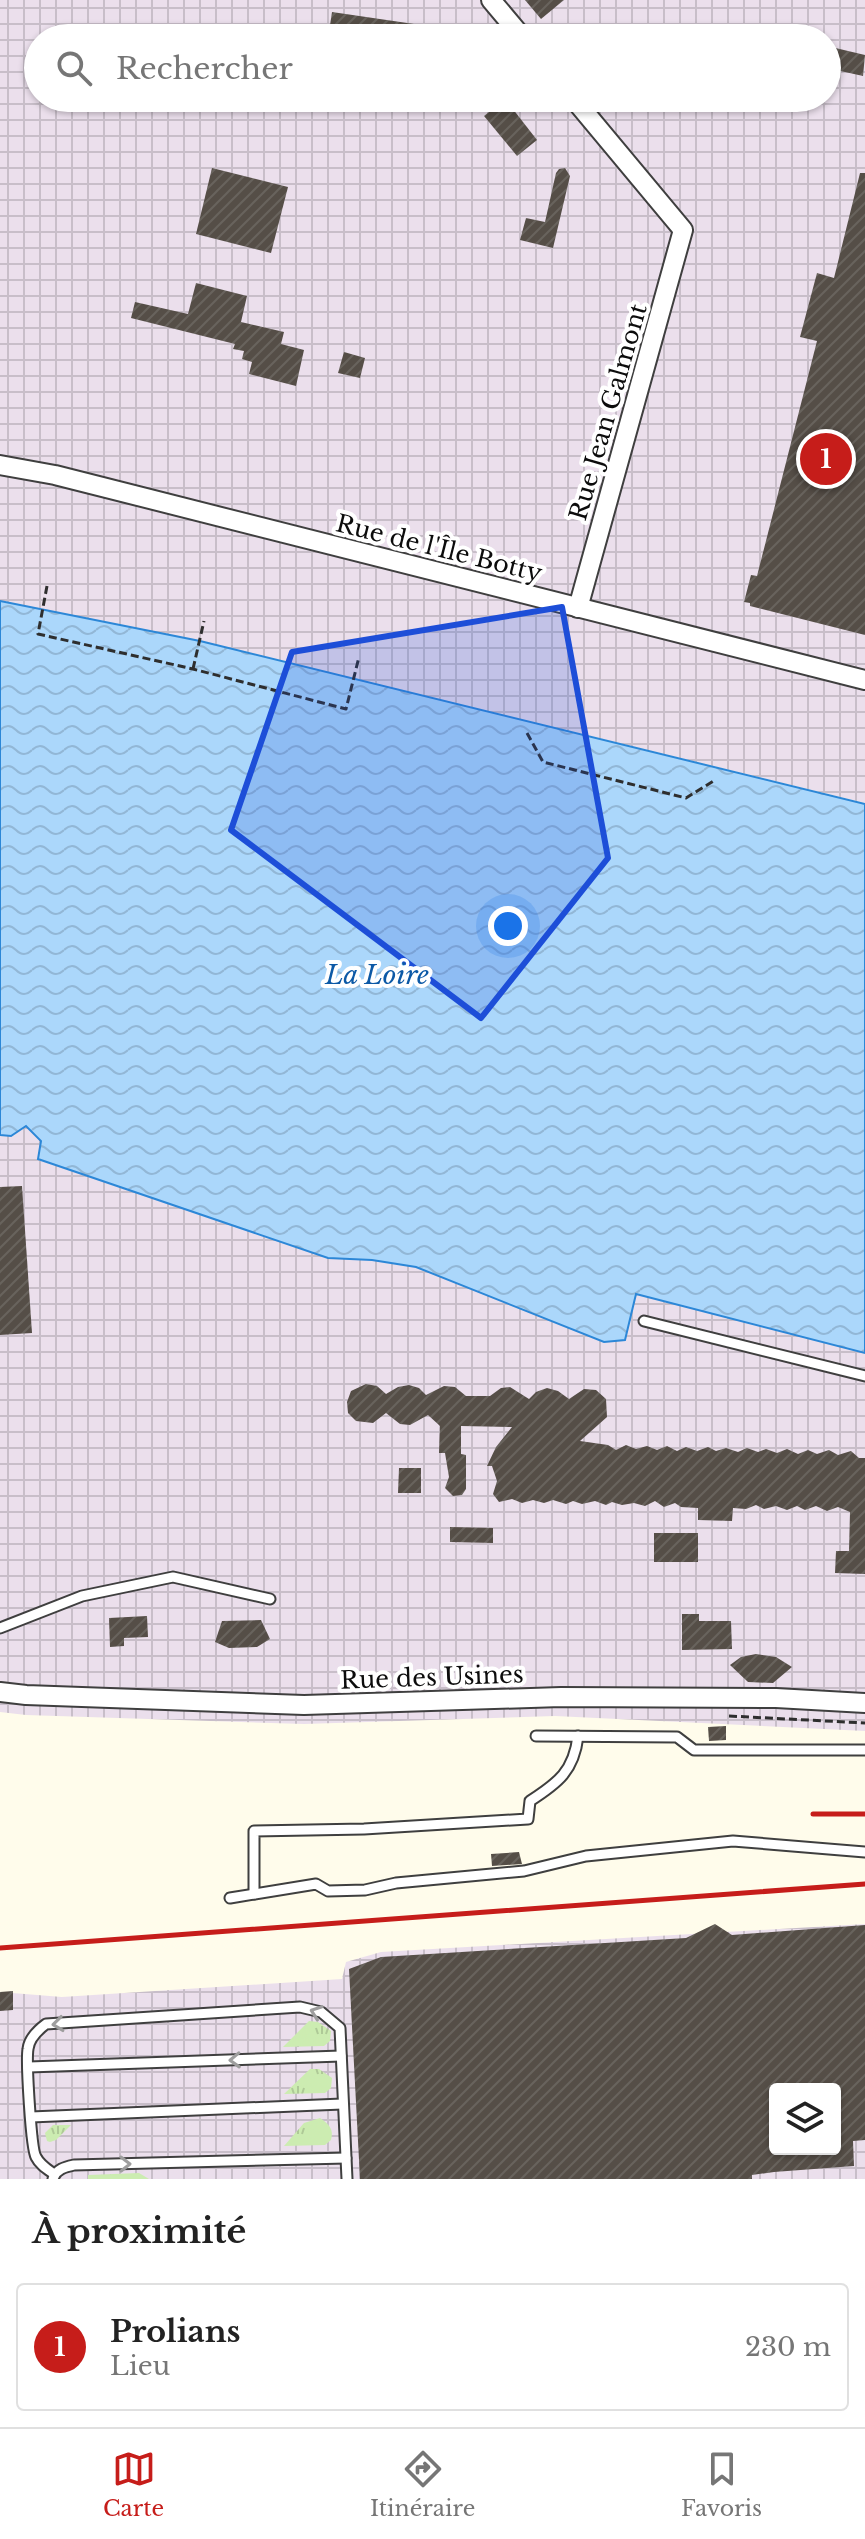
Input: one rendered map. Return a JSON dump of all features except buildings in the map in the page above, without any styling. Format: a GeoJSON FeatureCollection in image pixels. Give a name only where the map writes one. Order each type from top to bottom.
{"type":"FeatureCollection","features":[{"type":"Feature","properties":{"kind":"street"},"geometry":{"type":"LineString","coordinates":[[491,0],[511,24]]}},
{"type":"Feature","properties":{"kind":"street","name":"Rue Jean Galmont"},"geometry":{"type":"LineString","coordinates":[[578,608],[683,230],[585,112]]}},
{"type":"Feature","properties":{"kind":"street","name":"Rue de l'Île Botty"},"geometry":{"type":"LineString","coordinates":[[0,465],[55,475],[865,680]]}},
{"type":"Feature","properties":{"kind":"street","name":"Rue des Usines"},"geometry":{"type":"LineString","coordinates":[[0,1692],[304,1705],[561,1697],[776,1698],[865,1703]]}},
{"type":"Feature","properties":{"kind":"lane"},"geometry":{"type":"LineString","coordinates":[[644,1321],[865,1376]]}},
{"type":"Feature","properties":{"kind":"lane"},"geometry":{"type":"LineString","coordinates":[[0,1628],[82,1596],[173,1577],[270,1599]]}},
{"type":"Feature","properties":{"kind":"lane"},"geometry":{"type":"LineString","coordinates":[[536,1736],[677,1737],[694,1750],[865,1750]]}},
{"type":"Feature","properties":{"kind":"lane"},"geometry":{"type":"LineString","coordinates":[[254,1894],[254,1831],[364,1829],[528,1819],[530,1801],[563,1777],[576,1755],[578,1736]]}},
{"type":"Feature","properties":{"kind":"lane"},"geometry":{"type":"LineString","coordinates":[[230,1898],[316,1884],[328,1891],[365,1890],[396,1883],[524,1871],[586,1856],[733,1841],[865,1852]]}},
{"type":"Feature","properties":{"kind":"lane"},"geometry":{"type":"LineString","coordinates":[[346,2158],[74,2165],[62,2168],[54,2177],[34,2155],[28,2049],[32,2039],[46,2024],[300,2007],[321,2012],[340,2028],[347,2179]]}},
{"type":"Feature","properties":{"kind":"lane"},"geometry":{"type":"LineString","coordinates":[[29,2067],[341,2056]]}},
{"type":"Feature","properties":{"kind":"lane"},"geometry":{"type":"LineString","coordinates":[[31,2117],[342,2104]]}},
{"type":"Feature","properties":{"kind":"path"},"geometry":{"type":"LineString","coordinates":[[47,586],[38,634],[193,669],[346,709],[359,657]]}},
{"type":"Feature","properties":{"kind":"path"},"geometry":{"type":"LineString","coordinates":[[193,669],[204,621]]}},
{"type":"Feature","properties":{"kind":"path"},"geometry":{"type":"LineString","coordinates":[[527,733],[543,762],[686,798],[715,780]]}},
{"type":"Feature","properties":{"kind":"highlighted area"},"geometry":{"type":"Polygon","coordinates":[[[562,607],[608,858],[481,1018],[231,830],[292,652],[562,607]]]}},
{"type":"Feature","properties":{"kind":"shaded area"},"geometry":{"type":"Polygon","coordinates":[[[0,0],[865,0],[865,803],[200,641],[0,601],[0,0]]]}},
{"type":"Feature","properties":{"kind":"shaded area"},"geometry":{"type":"Polygon","coordinates":[[[26,1125],[41,1141],[39,1160],[328,1258],[372,1260],[416,1267],[604,1342],[625,1340],[635,1294],[865,1353],[865,1731],[555,1716],[304,1724],[0,1712],[0,1135],[12,1136],[26,1125]]]}},
{"type":"Feature","properties":{"kind":"shaded area"},"geometry":{"type":"Polygon","coordinates":[[[865,1924],[865,2179],[0,2179],[0,1992],[62,1997],[342,1979],[346,1962],[381,1952],[865,1924]]]}},
{"type":"Feature","properties":{"kind":"green space"},"geometry":{"type":"Polygon","coordinates":[[[309,2021],[318,2022],[331,2031],[330,2041],[324,2046],[283,2047],[309,2021]]]}},
{"type":"Feature","properties":{"kind":"green space"},"geometry":{"type":"Polygon","coordinates":[[[310,2069],[319,2069],[332,2078],[331,2088],[325,2093],[284,2094],[310,2069]]]}},
{"type":"Feature","properties":{"kind":"green space"},"geometry":{"type":"Polygon","coordinates":[[[320,2118],[332,2133],[331,2140],[325,2145],[284,2146],[304,2123],[320,2118]]]}},
{"type":"Feature","properties":{"kind":"green space"},"geometry":{"type":"Polygon","coordinates":[[[53,2125],[71,2125],[50,2142],[45,2133],[53,2125]]]}},
{"type":"Feature","properties":{"kind":"green space"},"geometry":{"type":"Polygon","coordinates":[[[139,2173],[149,2179],[88,2179],[88,2175],[139,2173]]]}},
{"type":"Feature","properties":{"kind":"water","name":"La Loire"},"geometry":{"type":"Polygon","coordinates":[[[0,601],[200,641],[865,804],[865,1353],[636,1294],[625,1340],[604,1342],[416,1267],[372,1260],[328,1258],[38,1159],[41,1141],[26,1126],[11,1136],[0,1135],[0,601]]]}},
{"type":"Feature","properties":{"kind":"railway"},"geometry":{"type":"LineString","coordinates":[[813,1814],[865,1814]]}},
{"type":"Feature","properties":{"kind":"railway"},"geometry":{"type":"LineString","coordinates":[[0,1948],[865,1884]]}},
{"type":"Feature","properties":{"kind":"place","name":"Prolians"},"geometry":{"type":"Point","coordinates":[826,459]}}]}
